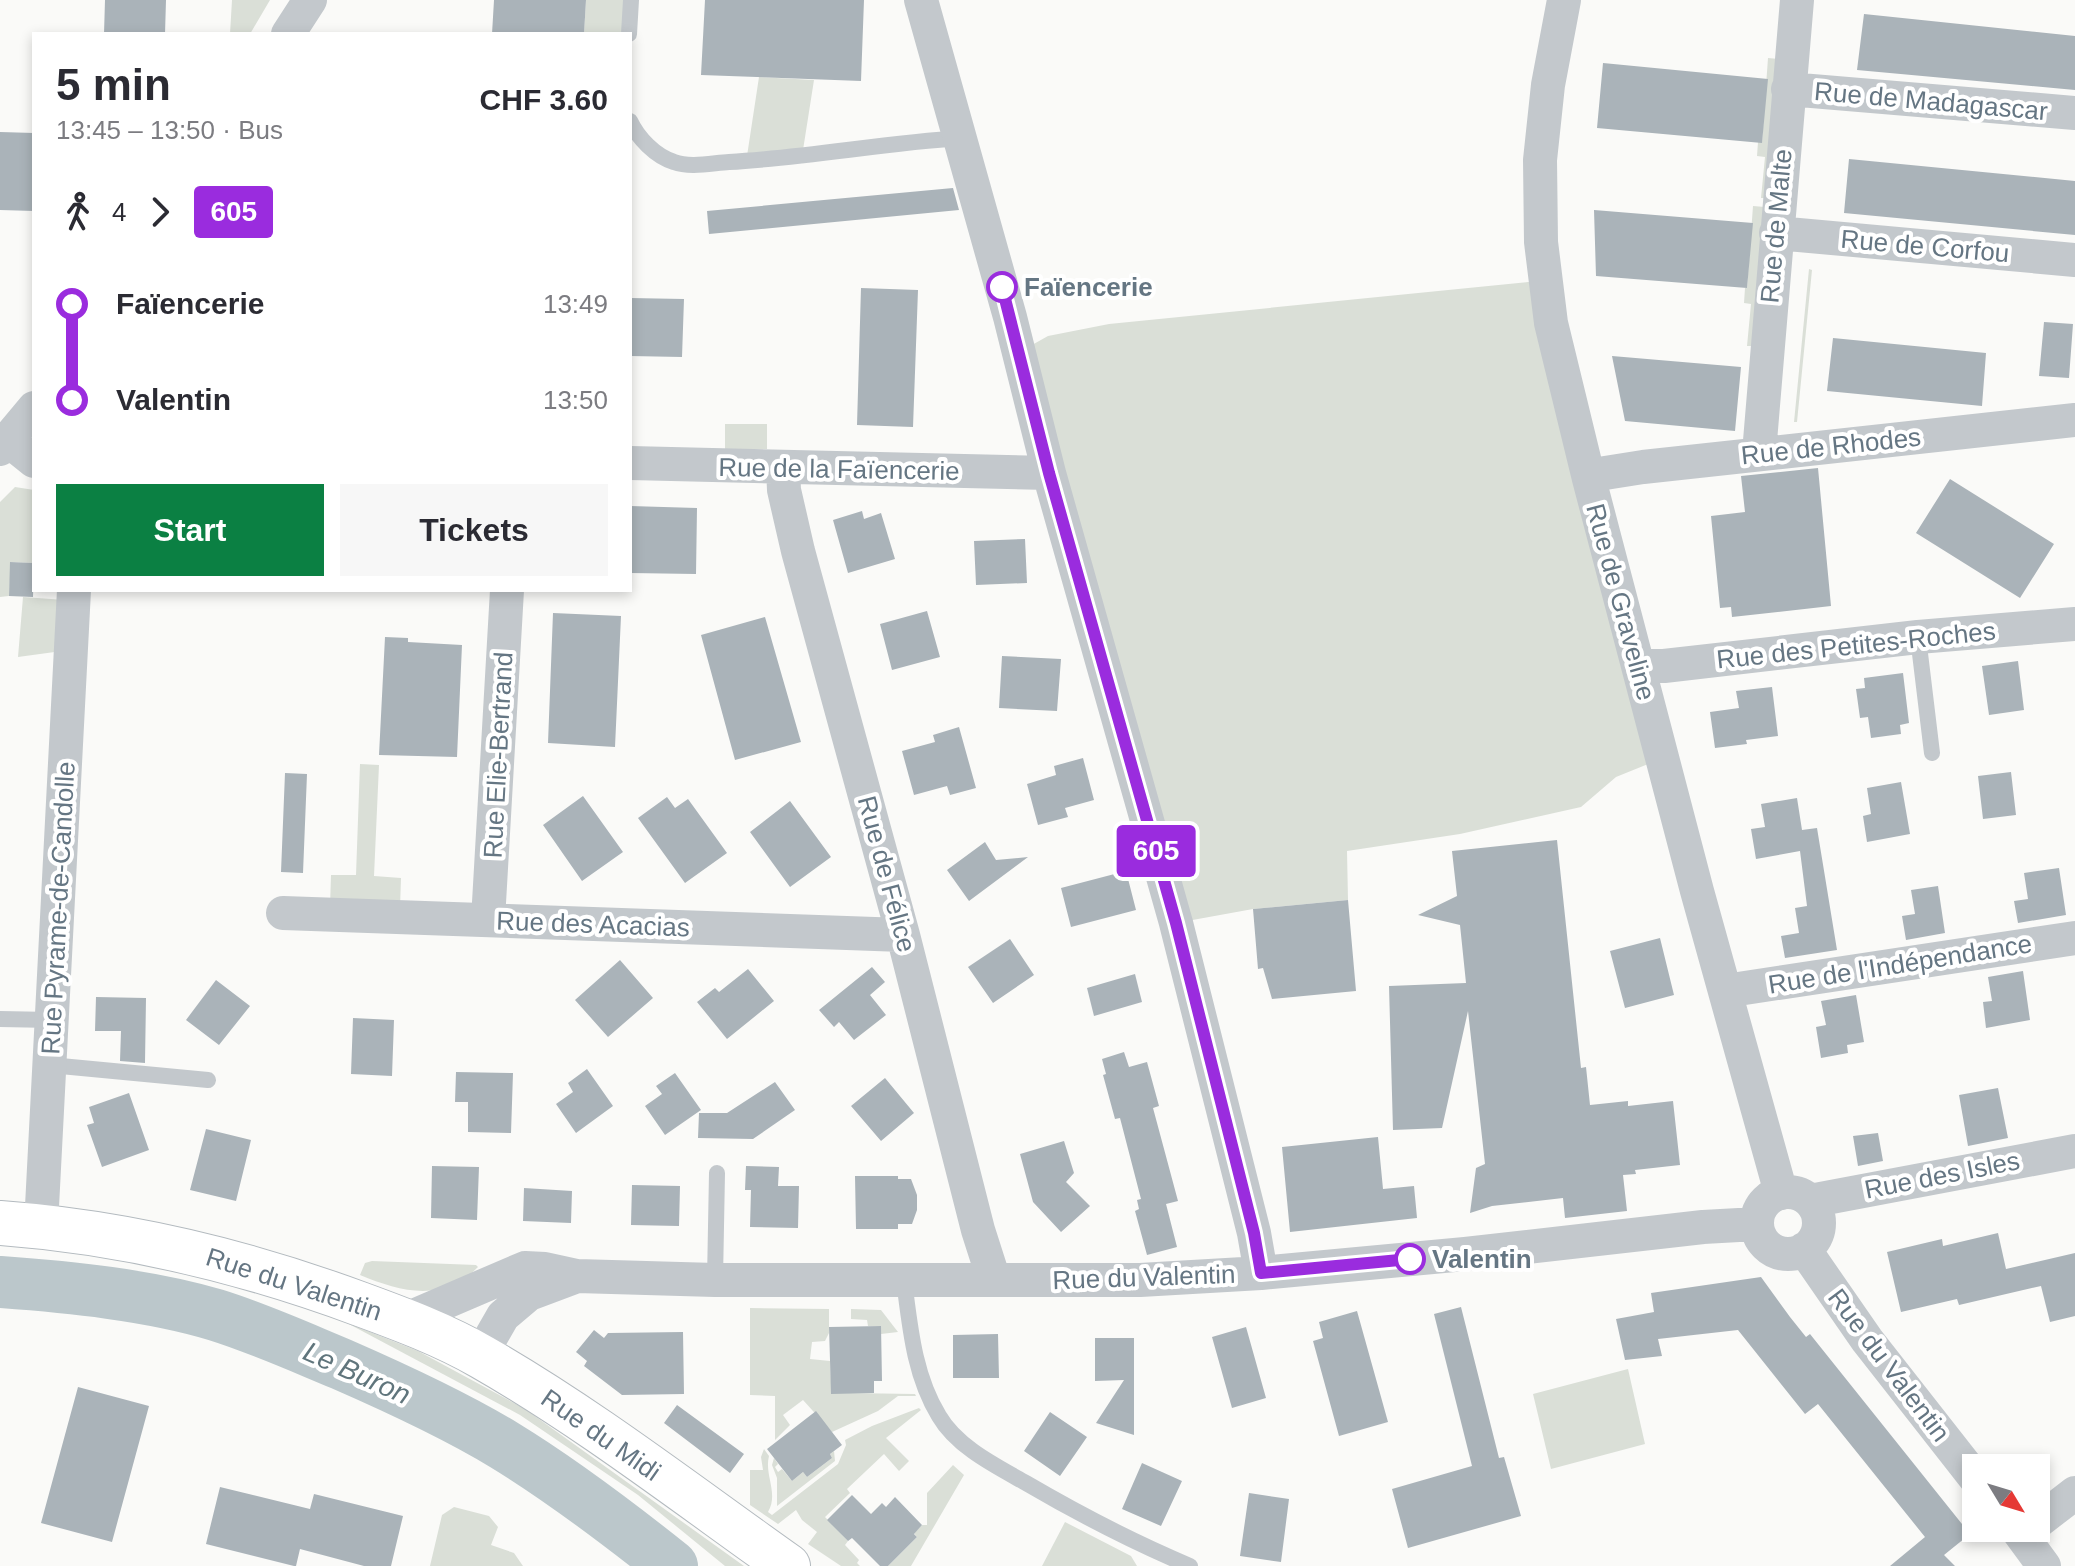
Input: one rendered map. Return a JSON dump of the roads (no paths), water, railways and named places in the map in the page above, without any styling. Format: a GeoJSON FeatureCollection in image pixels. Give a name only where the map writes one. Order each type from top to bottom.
{"type":"FeatureCollection","features":[{"type":"Feature","properties":{"kind":"main road","name":"Rue du Valentin"},"geometry":{"type":"LineString","coordinates":[[21,1225],[220,1258],[315,1286],[404,1320]]}},
{"type":"Feature","properties":{"kind":"main road","name":"Rue du Midi"},"geometry":{"type":"LineString","coordinates":[[404,1320],[480,1356],[542,1394],[788,1566]]}},
{"type":"Feature","properties":{"kind":"street"},"geometry":{"type":"LineString","coordinates":[[289,32],[310,0]]}},
{"type":"Feature","properties":{"kind":"street"},"geometry":{"type":"LineString","coordinates":[[921,0],[1010,317],[1049,473],[1176,923],[1251,1218],[1261,1273]]}},
{"type":"Feature","properties":{"kind":"street","name":"Rue de Graveline"},"geometry":{"type":"LineString","coordinates":[[1564,0],[1550,71],[1540,160],[1541,229],[1551,323],[1589,479],[1725,991],[1795,1197]]}},
{"type":"Feature","properties":{"kind":"street","name":"Rue de Malte"},"geometry":{"type":"LineString","coordinates":[[1759,453],[1797,0]]}},
{"type":"Feature","properties":{"kind":"street","name":"Rue de Madagascar"},"geometry":{"type":"LineString","coordinates":[[1788,89],[2075,113]]}},
{"type":"Feature","properties":{"kind":"street","name":"Rue de Corfou"},"geometry":{"type":"LineString","coordinates":[[1776,233],[2075,260]]}},
{"type":"Feature","properties":{"kind":"street"},"geometry":{"type":"LineString","coordinates":[[32,410],[4,444],[32,460]]}},
{"type":"Feature","properties":{"kind":"street","name":"Rue de Rhodes"},"geometry":{"type":"LineString","coordinates":[[1589,479],[1643,467],[2075,420]]}},
{"type":"Feature","properties":{"kind":"street","name":"Rue de la Faïencerie"},"geometry":{"type":"LineString","coordinates":[[632,463],[1049,473]]}},
{"type":"Feature","properties":{"kind":"street","name":"Rue de Félice"},"geometry":{"type":"LineString","coordinates":[[783,468],[784,490],[798,551],[903,935],[978,1230],[994,1280]]}},
{"type":"Feature","properties":{"kind":"street","name":"Rue Pyrame-de-Candolle"},"geometry":{"type":"LineString","coordinates":[[21,1225],[50,1065],[74,592]]}},
{"type":"Feature","properties":{"kind":"street","name":"Rue Elie-Bertrand"},"geometry":{"type":"LineString","coordinates":[[488,920],[507,592]]}},
{"type":"Feature","properties":{"kind":"street","name":"Rue des Petites-Roches"},"geometry":{"type":"LineString","coordinates":[[1638,666],[1664,666],[1918,637],[2075,624]]}},
{"type":"Feature","properties":{"kind":"street","name":"Rue des Acacias"},"geometry":{"type":"LineString","coordinates":[[283,913],[903,935]]}},
{"type":"Feature","properties":{"kind":"street","name":"Rue de l'Indépendance"},"geometry":{"type":"LineString","coordinates":[[1725,991],[2075,938]]}},
{"type":"Feature","properties":{"kind":"street","name":"Rue des Isles"},"geometry":{"type":"LineString","coordinates":[[1795,1197],[2075,1151]]}},
{"type":"Feature","properties":{"kind":"street"},"geometry":{"type":"LineString","coordinates":[[1795,1197],[1815,1209],[1819,1226],[1816,1236],[1804,1249],[1784,1254],[1765,1244],[1757,1224],[1763,1204],[1795,1197]]}},
{"type":"Feature","properties":{"kind":"street","name":"Rue du Valentin"},"geometry":{"type":"LineString","coordinates":[[404,1320],[525,1268],[577,1276],[715,1280],[1140,1280],[1261,1273],[1757,1224]]}},
{"type":"Feature","properties":{"kind":"street","name":"Rue du Valentin"},"geometry":{"type":"LineString","coordinates":[[1804,1249],[1867,1340],[1962,1461]]}},
{"type":"Feature","properties":{"kind":"street","name":"Rue du Valentin"},"geometry":{"type":"LineString","coordinates":[[480,1356],[503,1316],[529,1294],[577,1276]]}},
{"type":"Feature","properties":{"kind":"street"},"geometry":{"type":"LineString","coordinates":[[2050,1510],[2075,1493]]}},
{"type":"Feature","properties":{"kind":"street"},"geometry":{"type":"LineString","coordinates":[[2032,1542],[2044,1566]]}},
{"type":"Feature","properties":{"kind":"lane"},"geometry":{"type":"LineString","coordinates":[[629,32],[631,0]]}},
{"type":"Feature","properties":{"kind":"lane"},"geometry":{"type":"LineString","coordinates":[[632,124],[643,141],[657,152],[674,162],[688,165],[961,138]]}},
{"type":"Feature","properties":{"kind":"lane"},"geometry":{"type":"LineString","coordinates":[[1918,637],[1932,753]]}},
{"type":"Feature","properties":{"kind":"lane"},"geometry":{"type":"LineString","coordinates":[[0,1019],[52,1020]]}},
{"type":"Feature","properties":{"kind":"lane"},"geometry":{"type":"LineString","coordinates":[[50,1065],[208,1080]]}},
{"type":"Feature","properties":{"kind":"lane"},"geometry":{"type":"LineString","coordinates":[[715,1280],[717,1173]]}},
{"type":"Feature","properties":{"kind":"lane"},"geometry":{"type":"LineString","coordinates":[[904,1280],[912,1342],[923,1385],[951,1433],[992,1463],[1064,1506],[1138,1544],[1190,1566]]}},
{"type":"Feature","properties":{"kind":"waterway","name":"Le Buron"},"geometry":{"type":"LineString","coordinates":[[0,1282],[109,1293],[191,1308],[247,1326],[341,1364],[424,1402],[504,1445],[590,1503],[672,1566]]}},
{"type":"Feature","properties":{"kind":"place","name":"Faïencerie"},"geometry":{"type":"Point","coordinates":[1002,287]}},
{"type":"Feature","properties":{"kind":"place","name":"Valentin"},"geometry":{"type":"Point","coordinates":[1410,1259]}}]}
